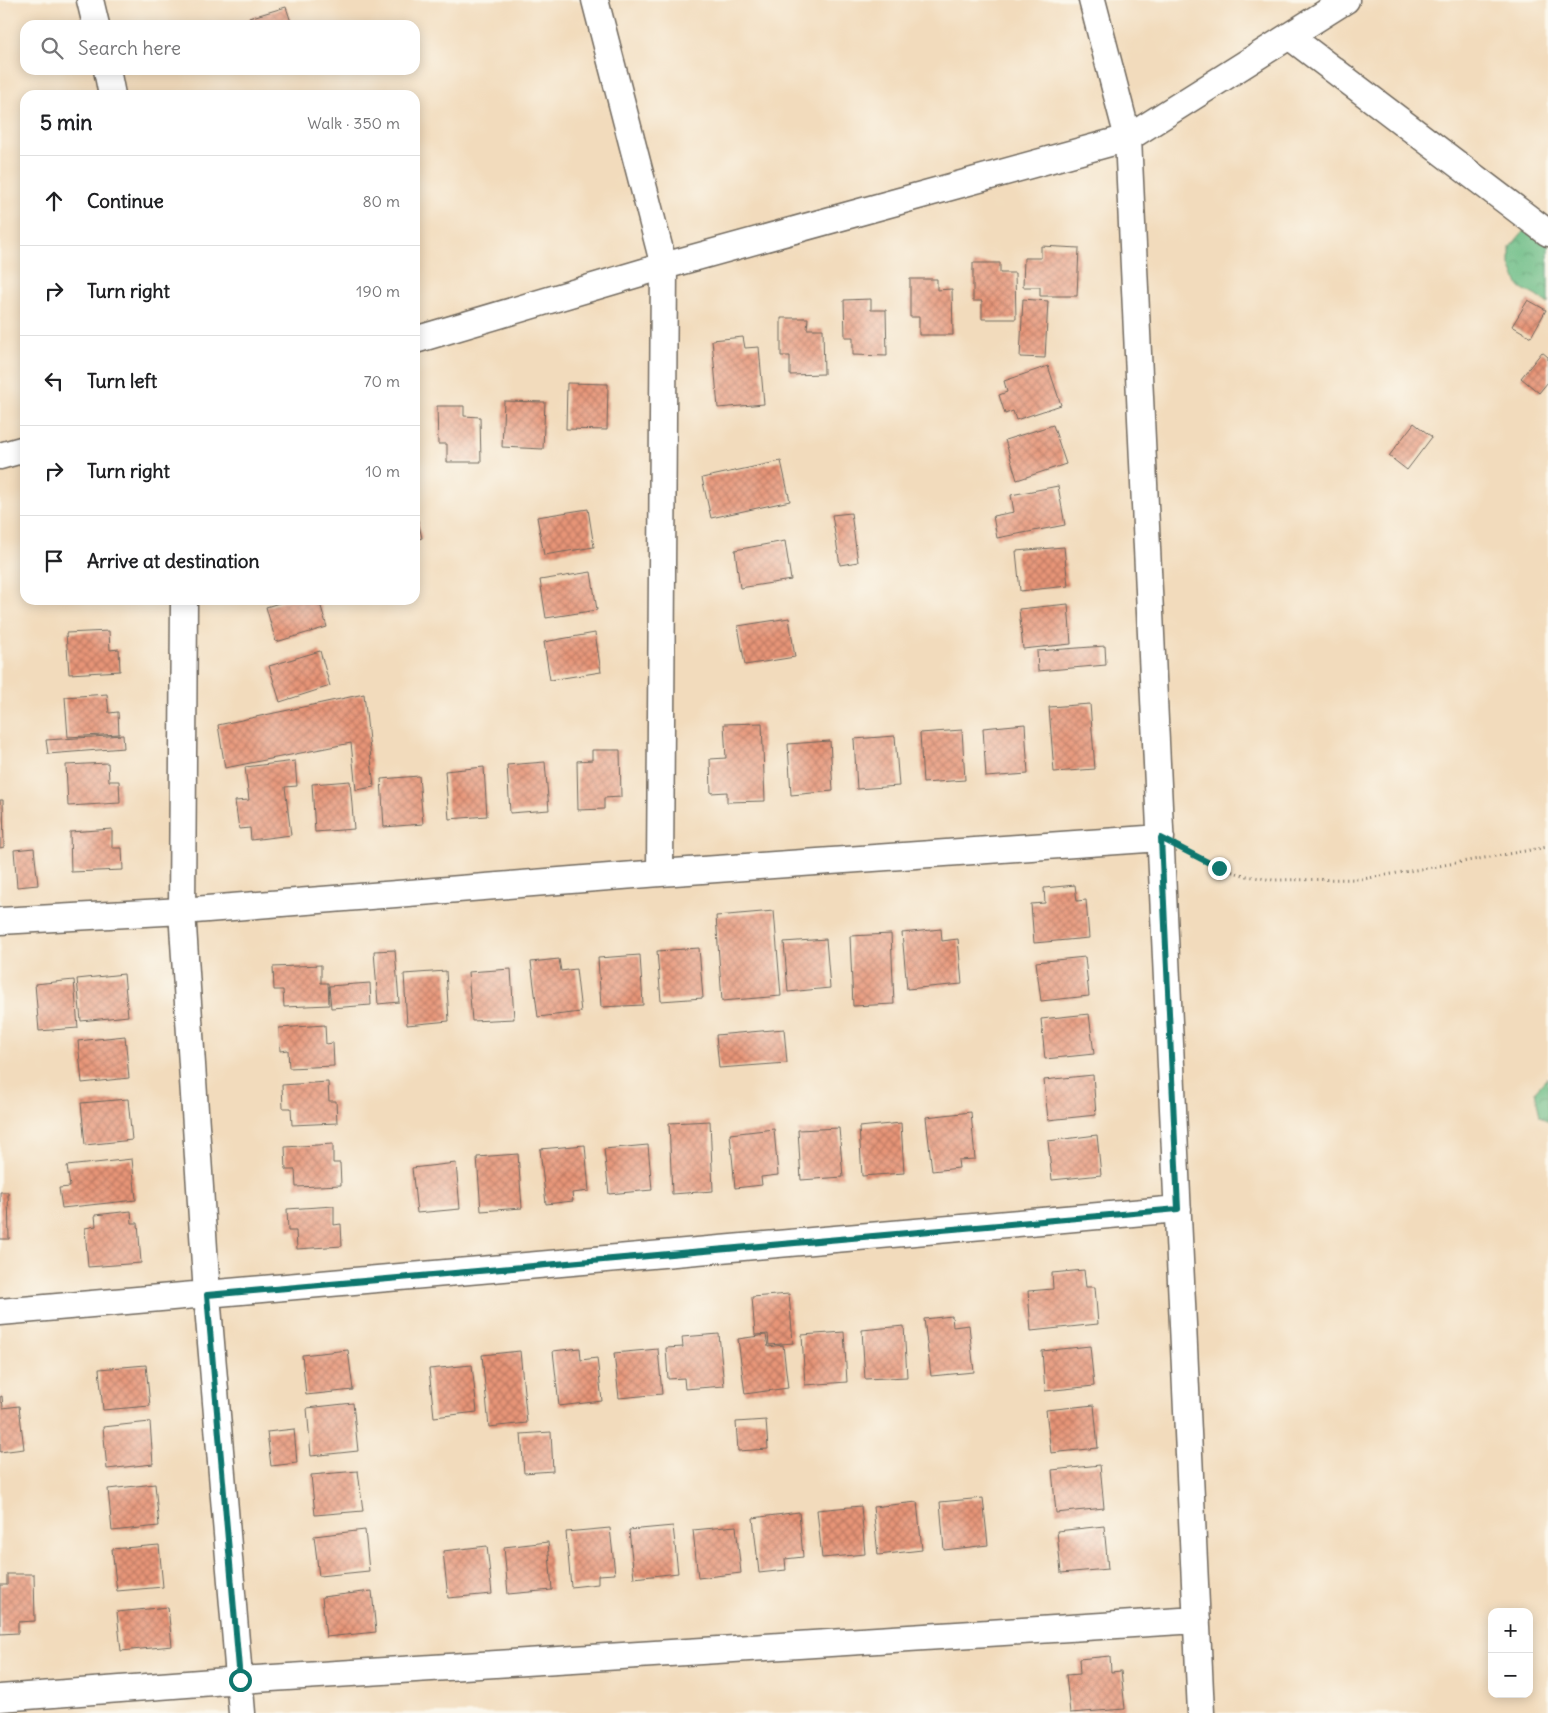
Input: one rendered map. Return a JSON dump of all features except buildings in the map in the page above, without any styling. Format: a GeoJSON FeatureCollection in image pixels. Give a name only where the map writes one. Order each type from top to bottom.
{"type":"FeatureCollection","features":[{"type":"Feature","properties":{"kind":"street"},"geometry":{"type":"LineString","coordinates":[[90,0],[95,20]]}},
{"type":"Feature","properties":{"kind":"street"},"geometry":{"type":"LineString","coordinates":[[595,0],[664,266],[660,872]]}},
{"type":"Feature","properties":{"kind":"street"},"geometry":{"type":"LineString","coordinates":[[1092,0],[1128,138],[1201,1713]]}},
{"type":"Feature","properties":{"kind":"street"},"geometry":{"type":"LineString","coordinates":[[420,339],[664,266],[1128,138],[1346,0]]}},
{"type":"Feature","properties":{"kind":"street"},"geometry":{"type":"LineString","coordinates":[[1289,36],[1548,233]]}},
{"type":"Feature","properties":{"kind":"street"},"geometry":{"type":"LineString","coordinates":[[107,75],[111,90]]}},
{"type":"Feature","properties":{"kind":"street"},"geometry":{"type":"LineString","coordinates":[[0,456],[20,450]]}},
{"type":"Feature","properties":{"kind":"street"},"geometry":{"type":"LineString","coordinates":[[184,605],[182,911],[207,1295],[242,1713]]}},
{"type":"Feature","properties":{"kind":"street"},"geometry":{"type":"LineString","coordinates":[[0,921],[182,911],[660,872],[1161,838]]}},
{"type":"Feature","properties":{"kind":"street"},"geometry":{"type":"LineString","coordinates":[[0,1312],[1178,1209]]}},
{"type":"Feature","properties":{"kind":"street"},"geometry":{"type":"LineString","coordinates":[[0,1698],[240,1680],[1197,1620]]}},
{"type":"Feature","properties":{"kind":"path"},"geometry":{"type":"LineString","coordinates":[[1161,838],[1219,868],[1247,876],[1273,880],[1363,879],[1548,847]]}},
{"type":"Feature","properties":{"kind":"green space"},"geometry":{"type":"Polygon","coordinates":[[[1527,227],[1548,227],[1548,304],[1519,287],[1510,265],[1510,247],[1527,227]]]}},
{"type":"Feature","properties":{"kind":"green space"},"geometry":{"type":"Polygon","coordinates":[[[1548,1077],[1548,1122],[1540,1117],[1535,1091],[1548,1077]]]}},
{"type":"Feature","properties":{"kind":"route"},"geometry":{"type":"LineString","coordinates":[[240,1680],[207,1295],[1178,1209],[1161,838],[1219,868]]}}]}
